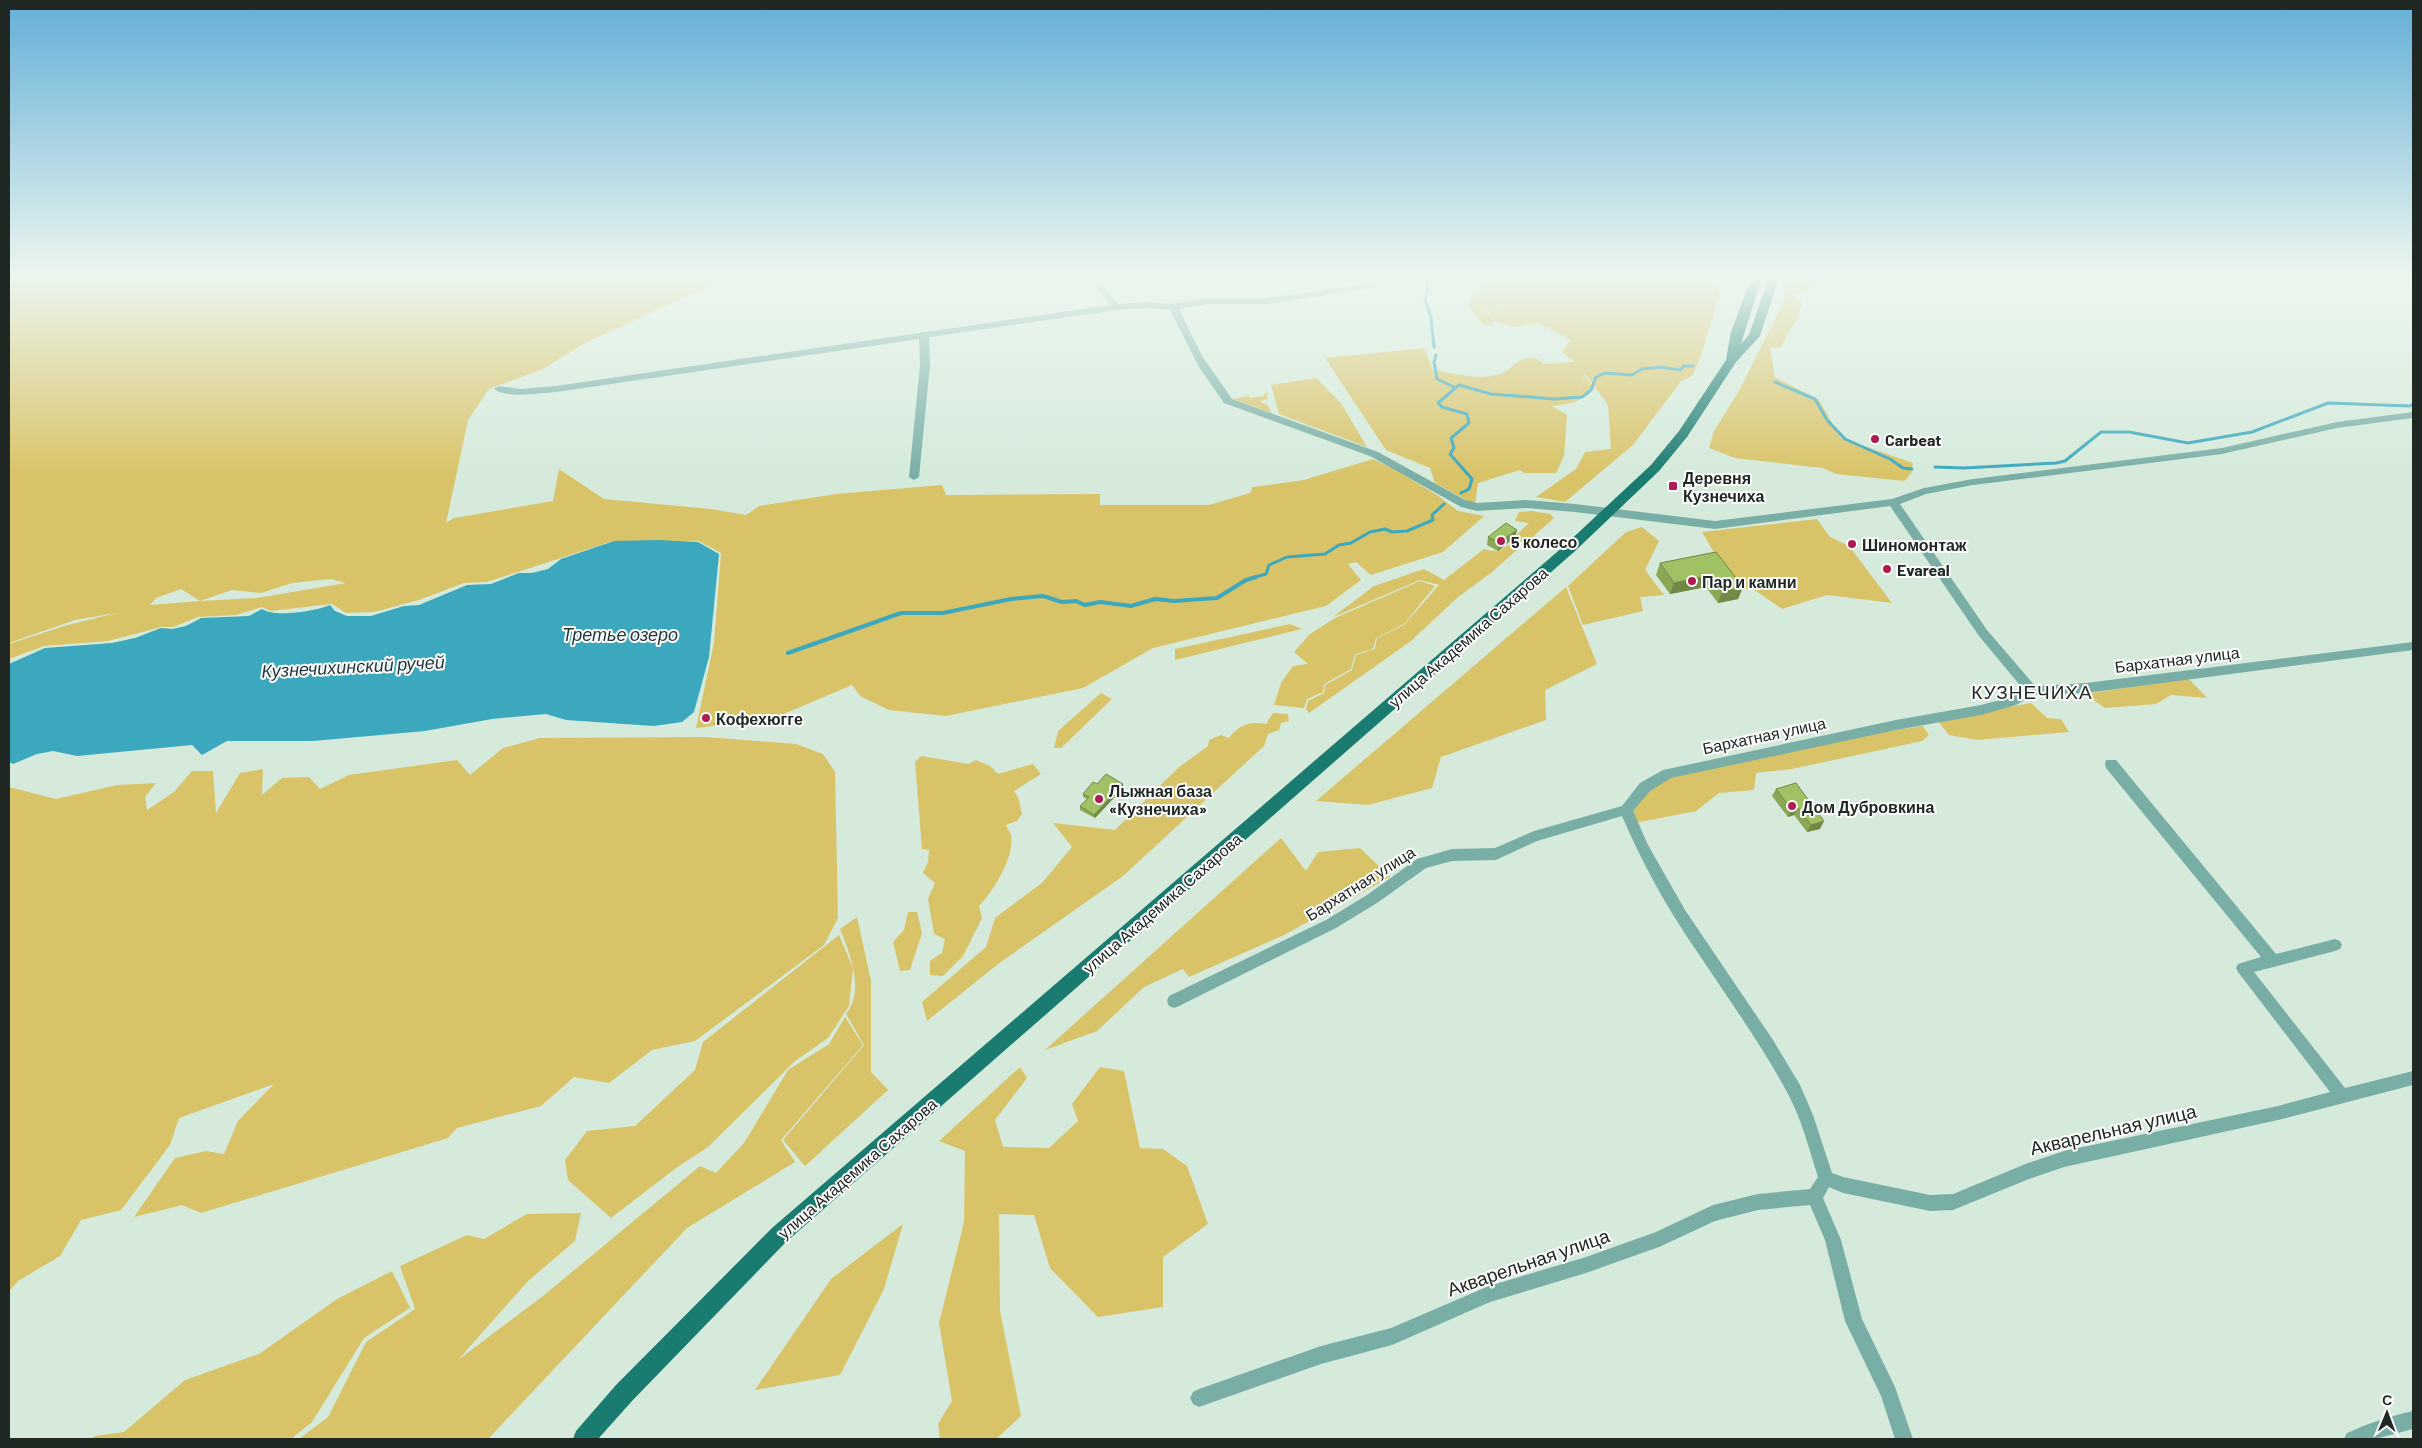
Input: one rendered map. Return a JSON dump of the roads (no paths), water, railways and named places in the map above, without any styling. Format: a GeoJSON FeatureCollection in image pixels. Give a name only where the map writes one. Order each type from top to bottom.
{"type":"FeatureCollection","features":[{"type":"Feature","properties":{"kind":"main road","name":"улица Академика Сахарова"},"geometry":{"type":"LineString","coordinates":[[1732,360],[1735,342]]}},
{"type":"Feature","properties":{"kind":"main road","name":"улица Академика Сахарова"},"geometry":{"type":"LineString","coordinates":[[584,1439],[624,1393],[779,1235],[1608,513],[1661,462],[1683,434],[1732,360],[1749,342]]}},
{"type":"Feature","properties":{"kind":"street"},"geometry":{"type":"LineString","coordinates":[[499,390],[521,392],[556,390],[886,342]]}},
{"type":"Feature","properties":{"kind":"street"},"geometry":{"type":"LineString","coordinates":[[914,477],[925,365],[924,342]]}},
{"type":"Feature","properties":{"kind":"street"},"geometry":{"type":"LineString","coordinates":[[1189,342],[1212,382],[1228,401],[1374,454],[1461,503],[1477,508],[1526,504],[1715,525],[1893,502],[1932,489],[2222,451],[2321,428],[2413,415]]}},
{"type":"Feature","properties":{"kind":"street"},"geometry":{"type":"LineString","coordinates":[[1893,502],[1983,633],[2032,691]]}},
{"type":"Feature","properties":{"kind":"street","name":"Бархатная улица"},"geometry":{"type":"LineString","coordinates":[[1174,1001],[1332,924],[1428,860],[1452,855],[1496,854],[1534,836],[1626,810],[1645,787],[1668,774],[1896,725],[1981,710],[2012,702],[2032,691],[2086,688],[2413,646]]}},
{"type":"Feature","properties":{"kind":"street"},"geometry":{"type":"LineString","coordinates":[[2111,764],[2273,961]]}},
{"type":"Feature","properties":{"kind":"street"},"geometry":{"type":"LineString","coordinates":[[1626,810],[1636,834],[1668,895],[1789,1080],[1810,1130],[1826,1178],[1815,1197],[1833,1240],[1854,1321],[1889,1393],[1904,1439]]}},
{"type":"Feature","properties":{"kind":"street"},"geometry":{"type":"LineString","coordinates":[[2335,945],[2243,968],[2342,1096]]}},
{"type":"Feature","properties":{"kind":"street","name":"Акварельная улица"},"geometry":{"type":"LineString","coordinates":[[1826,1178],[1843,1185],[1942,1204],[1953,1202],[2028,1171],[2064,1159],[2278,1113],[2413,1078]]}},
{"type":"Feature","properties":{"kind":"street","name":"Акварельная улица"},"geometry":{"type":"LineString","coordinates":[[1200,1398],[1321,1355],[1392,1336],[1489,1294],[1586,1265],[1658,1239],[1713,1213],[1758,1202],[1815,1197]]}},
{"type":"Feature","properties":{"kind":"street"},"geometry":{"type":"LineString","coordinates":[[2353,1439],[2386,1426],[2413,1420]]}},
{"type":"Feature","properties":{"kind":"water","name":"Третье озеро"},"geometry":{"type":"Polygon","coordinates":[[[657,540],[698,542],[719,554],[709,657],[694,712],[682,722],[654,726],[566,720],[546,714],[492,719],[425,731],[313,741],[227,741],[202,755],[192,745],[77,756],[53,751],[37,754],[13,764],[9,762],[9,664],[45,648],[112,643],[135,638],[161,628],[172,629],[186,626],[201,618],[249,616],[262,609],[268,612],[286,613],[306,611],[330,605],[335,611],[347,616],[371,616],[404,606],[419,605],[467,585],[491,584],[519,573],[532,573],[548,569],[561,559],[614,541],[657,540]]]}},
{"type":"Feature","properties":{"kind":"waterway"},"geometry":{"type":"LineString","coordinates":[[1433,342],[1434,347]]}},
{"type":"Feature","properties":{"kind":"waterway"},"geometry":{"type":"LineString","coordinates":[[1436,355],[1434,362],[1437,379],[1456,388]]}},
{"type":"Feature","properties":{"kind":"waterway","name":"Кузнечихинский ручей"},"geometry":{"type":"LineString","coordinates":[[1456,388],[1459,385],[1491,394],[1554,399],[1582,397],[1591,390],[1596,377],[1605,373],[1632,375],[1642,369],[1661,367],[1680,370],[1684,366],[1693,366]]}},
{"type":"Feature","properties":{"kind":"waterway","name":"Кузнечихинский ручей"},"geometry":{"type":"LineString","coordinates":[[1775,382],[1815,399],[1827,420],[1845,439],[1890,459],[1903,468],[1912,469]]}},
{"type":"Feature","properties":{"kind":"waterway","name":"Кузнечихинский ручей"},"geometry":{"type":"LineString","coordinates":[[1456,388],[1438,403],[1442,407],[1467,414],[1469,423],[1451,438],[1454,448],[1450,454],[1472,479],[1469,489],[1461,493]]}},
{"type":"Feature","properties":{"kind":"waterway","name":"Кузнечихинский ручей"},"geometry":{"type":"LineString","coordinates":[[1935,467],[1964,468],[2056,463],[2065,461],[2101,432],[2129,432],[2188,443],[2252,432],[2328,403],[2410,406],[2413,404]]}},
{"type":"Feature","properties":{"kind":"waterway","name":"Кузнечихинский ручей"},"geometry":{"type":"LineString","coordinates":[[1252,578],[1266,574],[1269,565],[1287,557],[1325,554],[1339,545],[1351,543],[1370,532],[1385,529],[1392,532],[1407,531],[1433,520],[1432,515],[1444,504]]}},
{"type":"Feature","properties":{"kind":"waterway","name":"Кузнечихинский ручей"},"geometry":{"type":"LineString","coordinates":[[788,653],[901,613],[943,613],[1011,599],[1043,596],[1062,602],[1076,601],[1085,605],[1100,602],[1131,606],[1155,599],[1174,601],[1217,598],[1246,580],[1256,577]]}},
{"type":"Feature","properties":{"kind":"place","name":"Carbeat"},"geometry":{"type":"Point","coordinates":[1875,439]}},
{"type":"Feature","properties":{"kind":"place","name":"Деревня Кузнечиха"},"geometry":{"type":"Point","coordinates":[1673,486]}},
{"type":"Feature","properties":{"kind":"place","name":"5 колесо"},"geometry":{"type":"Point","coordinates":[1501,541]}},
{"type":"Feature","properties":{"kind":"place","name":"Шиномонтаж"},"geometry":{"type":"Point","coordinates":[1852,544]}},
{"type":"Feature","properties":{"kind":"place","name":"Evareal"},"geometry":{"type":"Point","coordinates":[1887,569]}},
{"type":"Feature","properties":{"kind":"place","name":"Пар и камни"},"geometry":{"type":"Point","coordinates":[1692,581]}},
{"type":"Feature","properties":{"kind":"place","name":"Кофехюгге"},"geometry":{"type":"Point","coordinates":[706,718]}},
{"type":"Feature","properties":{"kind":"place","name":"Лыжная база «Кузнечиха»"},"geometry":{"type":"Point","coordinates":[1099,799]}},
{"type":"Feature","properties":{"kind":"place","name":"Дом Дубровкина"},"geometry":{"type":"Point","coordinates":[1792,806]}},
{"type":"Feature","properties":{"kind":"district","name":"КУЗНЕЧИХА"},"geometry":{"type":"Point","coordinates":[2032,691]}}]}
